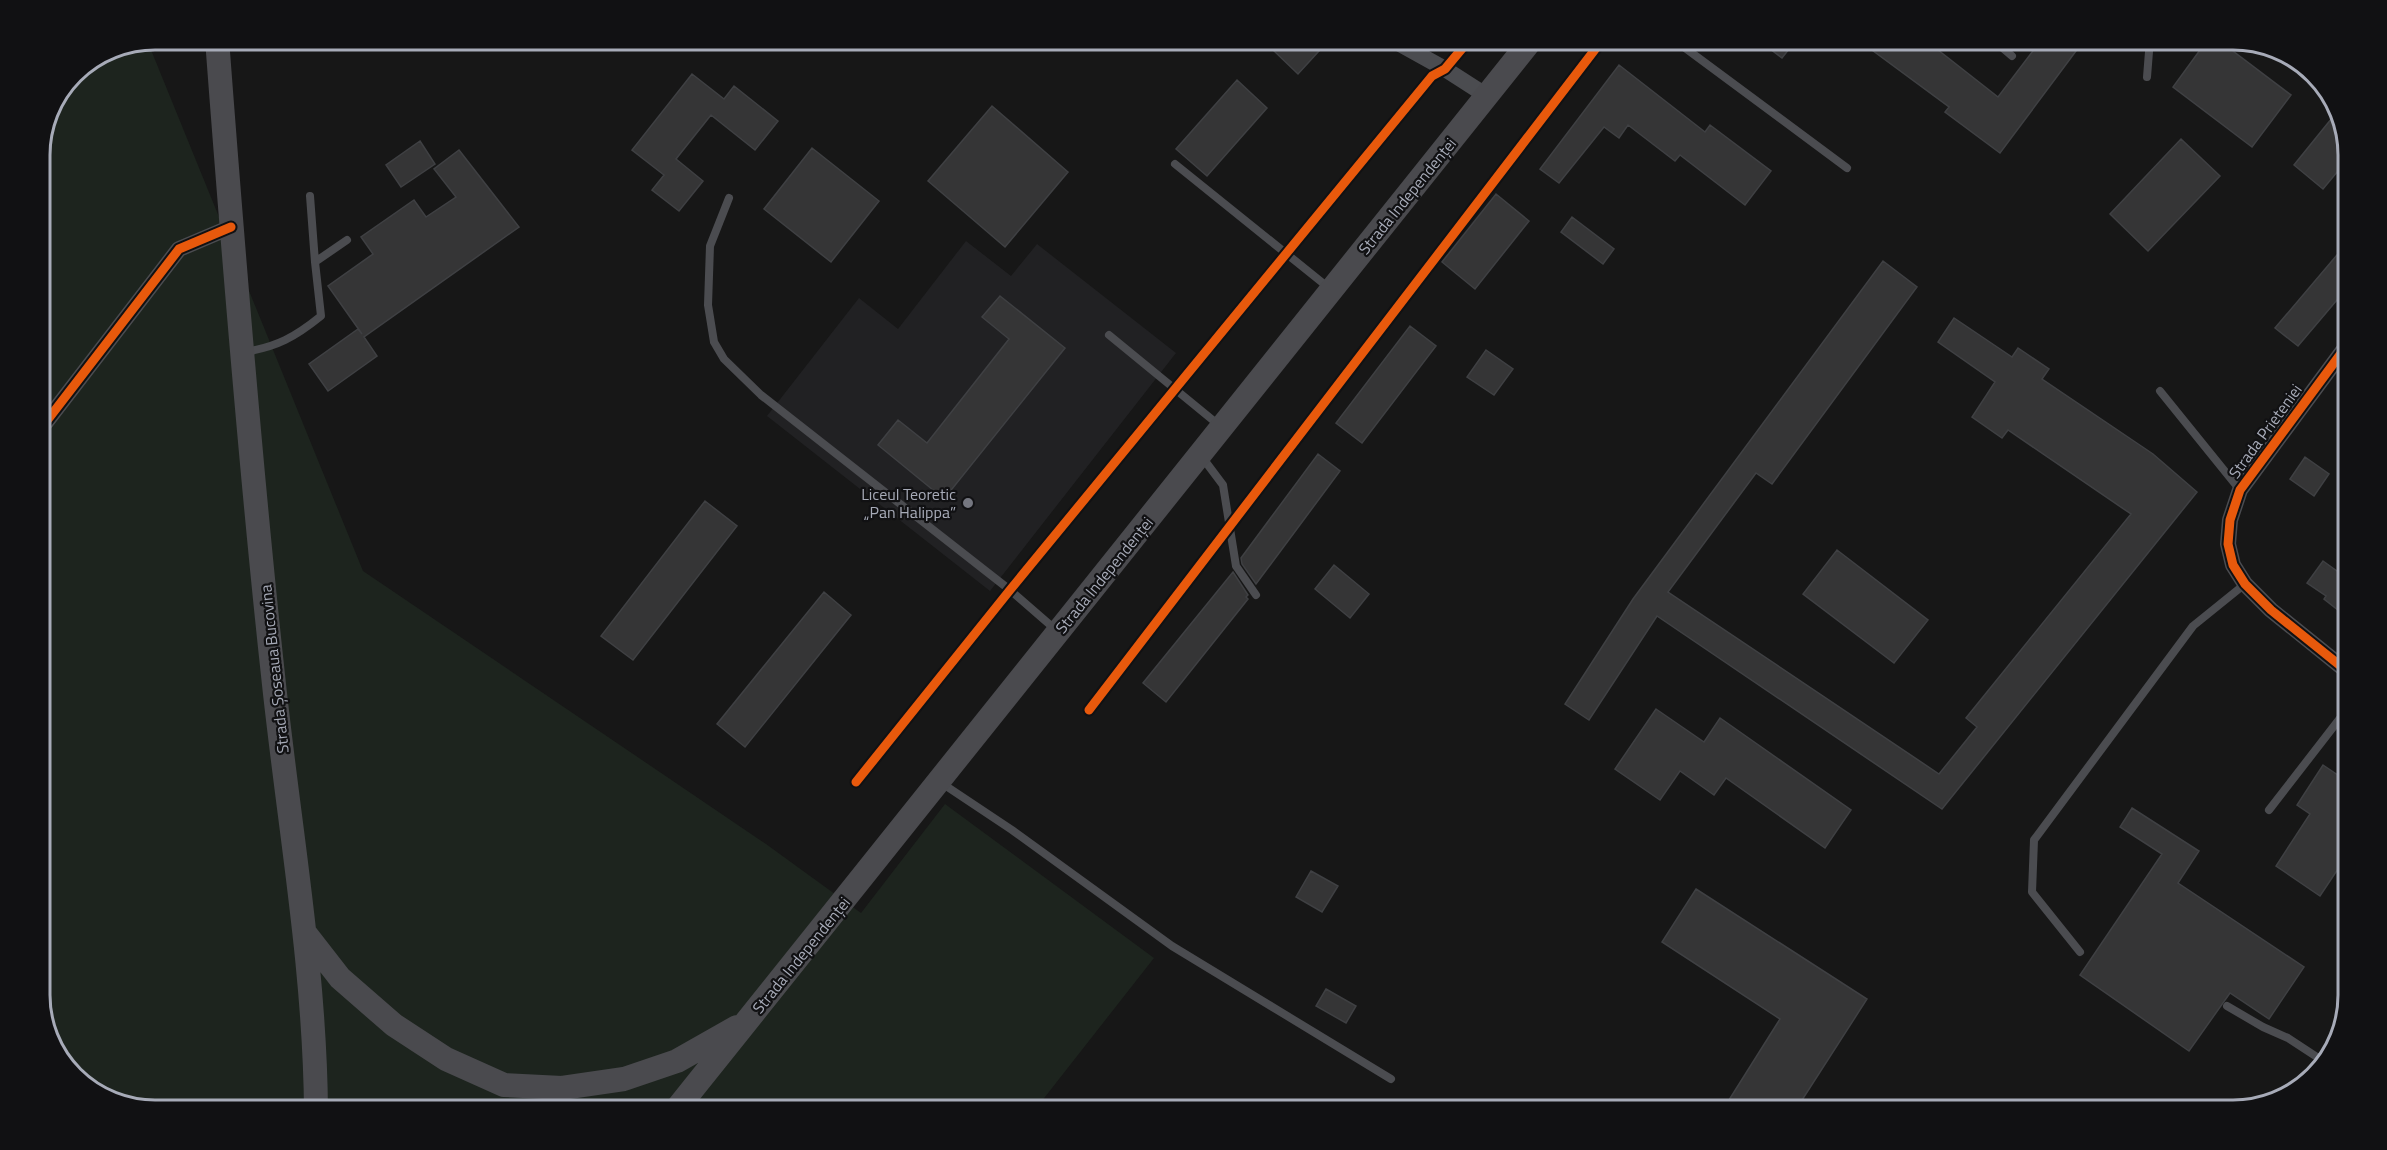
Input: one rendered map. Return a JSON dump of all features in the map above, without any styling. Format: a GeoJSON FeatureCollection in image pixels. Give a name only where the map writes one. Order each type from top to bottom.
{"type":"FeatureCollection","features":[{"type":"Feature","properties":{"kind":"main road","name":"Strada Șoseaua Bucovina"},"geometry":{"type":"LineString","coordinates":[[218,50],[231,227],[273,676],[305,933],[316,1100]]}},
{"type":"Feature","properties":{"kind":"main road","name":"Strada Independenței"},"geometry":{"type":"LineString","coordinates":[[684,1100],[1523,50]]}},
{"type":"Feature","properties":{"kind":"main road"},"geometry":{"type":"LineString","coordinates":[[305,933],[340,978],[394,1025],[446,1059],[504,1085],[562,1089],[624,1079],[677,1061],[750,1019]]}},
{"type":"Feature","properties":{"kind":"street"},"geometry":{"type":"LineString","coordinates":[[1411,50],[1487,96]]}},
{"type":"Feature","properties":{"kind":"street"},"geometry":{"type":"LineString","coordinates":[[50,417],[179,249],[231,227]]}},
{"type":"Feature","properties":{"kind":"street","name":"Strada Prieteniei"},"geometry":{"type":"LineString","coordinates":[[2245,584],[2233,565],[2228,544],[2230,520],[2240,490],[2337,359]]}},
{"type":"Feature","properties":{"kind":"street"},"geometry":{"type":"LineString","coordinates":[[2245,584],[2271,610],[2338,664]]}},
{"type":"Feature","properties":{"kind":"lane"},"geometry":{"type":"LineString","coordinates":[[1688,50],[1847,168]]}},
{"type":"Feature","properties":{"kind":"lane"},"geometry":{"type":"LineString","coordinates":[[2005,50],[2012,56]]}},
{"type":"Feature","properties":{"kind":"lane"},"geometry":{"type":"LineString","coordinates":[[2148,76],[2149,50]]}},
{"type":"Feature","properties":{"kind":"lane"},"geometry":{"type":"LineString","coordinates":[[1175,164],[1332,291]]}},
{"type":"Feature","properties":{"kind":"lane"},"geometry":{"type":"LineString","coordinates":[[243,352],[266,349],[295,337],[321,316],[310,196]]}},
{"type":"Feature","properties":{"kind":"lane"},"geometry":{"type":"LineString","coordinates":[[729,198],[710,246],[708,305],[714,342],[724,359],[761,394],[1010,590],[1058,633]]}},
{"type":"Feature","properties":{"kind":"lane"},"geometry":{"type":"LineString","coordinates":[[315,262],[347,240]]}},
{"type":"Feature","properties":{"kind":"lane"},"geometry":{"type":"LineString","coordinates":[[1109,335],[1222,428]]}},
{"type":"Feature","properties":{"kind":"lane"},"geometry":{"type":"LineString","coordinates":[[2160,391],[2240,490]]}},
{"type":"Feature","properties":{"kind":"lane"},"geometry":{"type":"LineString","coordinates":[[1200,455],[1223,485],[1236,566],[1256,595]]}},
{"type":"Feature","properties":{"kind":"lane"},"geometry":{"type":"LineString","coordinates":[[2080,952],[2032,892],[2034,840],[2193,626],[2245,584]]}},
{"type":"Feature","properties":{"kind":"lane"},"geometry":{"type":"LineString","coordinates":[[2269,810],[2338,721]]}},
{"type":"Feature","properties":{"kind":"lane"},"geometry":{"type":"LineString","coordinates":[[940,782],[1012,830],[1172,945],[1391,1079]]}},
{"type":"Feature","properties":{"kind":"lane"},"geometry":{"type":"LineString","coordinates":[[2227,1006],[2263,1027],[2288,1038],[2317,1057]]}},
{"type":"Feature","properties":{"kind":"shaded area"},"geometry":{"type":"Polygon","coordinates":[[[151,50],[363,571],[766,844],[861,913],[945,804],[1154,958],[1043,1100],[141,1100],[108,1090],[96,1083],[76,1065],[60,1042],[50,1002],[50,148],[53,127],[60,108],[71,91],[85,76],[102,64],[121,55],[151,50]]]}},
{"type":"Feature","properties":{"kind":"shaded area","name":"Liceul Teoretic „Pan Halippa”"},"geometry":{"type":"Polygon","coordinates":[[[966,241],[1011,276],[1037,244],[1176,353],[990,591],[767,416],[859,298],[898,329],[966,241]]]}},
{"type":"Feature","properties":{"kind":"building"},"geometry":{"type":"Polygon","coordinates":[[[1273,50],[1320,50],[1298,74],[1273,50]]]}},
{"type":"Feature","properties":{"kind":"building"},"geometry":{"type":"Polygon","coordinates":[[[1771,50],[1788,50],[1782,58],[1771,50]]]}},
{"type":"Feature","properties":{"kind":"building"},"geometry":{"type":"Polygon","coordinates":[[[1872,50],[1938,50],[1998,97],[2034,50],[2077,50],[2000,153],[1945,112],[1949,107],[1872,50]]]}},
{"type":"Feature","properties":{"kind":"building"},"geometry":{"type":"Polygon","coordinates":[[[2200,50],[2232,50],[2291,95],[2252,147],[2173,87],[2200,50]]]}},
{"type":"Feature","properties":{"kind":"building"},"geometry":{"type":"Polygon","coordinates":[[[1619,65],[1705,132],[1710,125],[1771,171],[1745,205],[1680,155],[1675,161],[1628,125],[1619,138],[1604,127],[1559,183],[1540,169],[1619,65]]]}},
{"type":"Feature","properties":{"kind":"building"},"geometry":{"type":"Polygon","coordinates":[[[692,74],[724,99],[734,86],[778,121],[755,150],[711,115],[676,159],[703,181],[679,211],[652,190],[664,175],[632,150],[692,74]]]}},
{"type":"Feature","properties":{"kind":"building"},"geometry":{"type":"Polygon","coordinates":[[[1237,80],[1267,108],[1207,176],[1176,149],[1237,80]]]}},
{"type":"Feature","properties":{"kind":"building"},"geometry":{"type":"Polygon","coordinates":[[[992,106],[1068,172],[1005,247],[928,181],[992,106]]]}},
{"type":"Feature","properties":{"kind":"building"},"geometry":{"type":"Polygon","coordinates":[[[2331,119],[2337,148],[2337,172],[2323,189],[2294,165],[2331,119]]]}},
{"type":"Feature","properties":{"kind":"building"},"geometry":{"type":"Polygon","coordinates":[[[2181,139],[2220,176],[2148,251],[2110,214],[2181,139]]]}},
{"type":"Feature","properties":{"kind":"building"},"geometry":{"type":"Polygon","coordinates":[[[420,141],[435,164],[401,187],[386,165],[420,141]]]}},
{"type":"Feature","properties":{"kind":"building"},"geometry":{"type":"Polygon","coordinates":[[[812,148],[879,201],[831,262],[764,209],[812,148]]]}},
{"type":"Feature","properties":{"kind":"building"},"geometry":{"type":"Polygon","coordinates":[[[459,150],[519,227],[364,337],[377,356],[328,391],[309,364],[358,329],[362,334],[328,286],[373,254],[361,237],[414,200],[426,217],[456,197],[434,169],[459,150]]]}},
{"type":"Feature","properties":{"kind":"building"},"geometry":{"type":"Polygon","coordinates":[[[1496,194],[1529,221],[1475,289],[1442,262],[1496,194]]]}},
{"type":"Feature","properties":{"kind":"building"},"geometry":{"type":"Polygon","coordinates":[[[1572,217],[1614,249],[1603,264],[1561,232],[1572,217]]]}},
{"type":"Feature","properties":{"kind":"building"},"geometry":{"type":"Polygon","coordinates":[[[2337,255],[2337,300],[2298,346],[2275,328],[2337,255]]]}},
{"type":"Feature","properties":{"kind":"building"},"geometry":{"type":"Polygon","coordinates":[[[1883,261],[1917,287],[1772,484],[1756,473],[1668,592],[1939,774],[1977,727],[1966,718],[2131,514],[2008,430],[2002,438],[1972,417],[1995,382],[1938,342],[1954,318],[2012,357],[2018,348],[2049,369],[2042,379],[2153,454],[2197,492],[1942,809],[1657,616],[1589,720],[1565,704],[1633,599],[1883,261]]]}},
{"type":"Feature","properties":{"kind":"building"},"geometry":{"type":"Polygon","coordinates":[[[1000,296],[1065,348],[944,499],[878,445],[898,420],[927,443],[1009,339],[982,317],[1000,296]]]}},
{"type":"Feature","properties":{"kind":"building"},"geometry":{"type":"Polygon","coordinates":[[[1410,326],[1436,346],[1362,443],[1336,423],[1410,326]]]}},
{"type":"Feature","properties":{"kind":"building"},"geometry":{"type":"Polygon","coordinates":[[[1486,350],[1513,369],[1494,395],[1467,377],[1486,350]]]}},
{"type":"Feature","properties":{"kind":"building"},"geometry":{"type":"Polygon","coordinates":[[[1318,454],[1340,471],[1256,584],[1242,564],[1241,558],[1318,454]]]}},
{"type":"Feature","properties":{"kind":"building"},"geometry":{"type":"Polygon","coordinates":[[[2305,457],[2329,474],[2314,496],[2290,479],[2305,457]]]}},
{"type":"Feature","properties":{"kind":"building"},"geometry":{"type":"Polygon","coordinates":[[[705,501],[737,526],[633,660],[601,636],[705,501]]]}},
{"type":"Feature","properties":{"kind":"building"},"geometry":{"type":"Polygon","coordinates":[[[1837,550],[1928,620],[1894,663],[1803,594],[1837,550]]]}},
{"type":"Feature","properties":{"kind":"building"},"geometry":{"type":"Polygon","coordinates":[[[2323,561],[2337,571],[2338,610],[2324,599],[2326,596],[2307,583],[2323,561]]]}},
{"type":"Feature","properties":{"kind":"building"},"geometry":{"type":"Polygon","coordinates":[[[1334,565],[1369,594],[1350,618],[1315,589],[1334,565]]]}},
{"type":"Feature","properties":{"kind":"building"},"geometry":{"type":"Polygon","coordinates":[[[1233,572],[1248,595],[1246,597],[1248,599],[1166,702],[1143,683],[1233,572]]]}},
{"type":"Feature","properties":{"kind":"building"},"geometry":{"type":"Polygon","coordinates":[[[824,592],[851,615],[745,747],[717,724],[824,592]]]}},
{"type":"Feature","properties":{"kind":"building"},"geometry":{"type":"Polygon","coordinates":[[[1656,709],[1704,742],[1720,718],[1851,810],[1825,848],[1726,778],[1714,795],[1680,771],[1660,800],[1615,769],[1656,709]]]}},
{"type":"Feature","properties":{"kind":"building"},"geometry":{"type":"Polygon","coordinates":[[[2323,765],[2338,775],[2338,869],[2320,896],[2276,866],[2310,814],[2297,805],[2323,765]]]}},
{"type":"Feature","properties":{"kind":"building"},"geometry":{"type":"Polygon","coordinates":[[[2132,808],[2199,851],[2178,883],[2304,967],[2269,1019],[2230,993],[2189,1051],[2080,975],[2162,854],[2120,827],[2132,808]]]}},
{"type":"Feature","properties":{"kind":"building"},"geometry":{"type":"Polygon","coordinates":[[[1311,871],[1338,886],[1322,912],[1296,897],[1311,871]]]}},
{"type":"Feature","properties":{"kind":"building"},"geometry":{"type":"Polygon","coordinates":[[[1696,889],[1867,999],[1802,1100],[1729,1100],[1780,1019],[1662,942],[1696,889]]]}},
{"type":"Feature","properties":{"kind":"building"},"geometry":{"type":"Polygon","coordinates":[[[1326,989],[1356,1006],[1346,1023],[1316,1006],[1326,989]]]}},
{"type":"Feature","properties":{"kind":"cycle path"},"geometry":{"type":"LineString","coordinates":[[856,782],[1010,590],[1432,76],[1445,69],[1461,50]]}},
{"type":"Feature","properties":{"kind":"cycle path"},"geometry":{"type":"LineString","coordinates":[[1089,710],[1595,50]]}},
{"type":"Feature","properties":{"kind":"cycle path"},"geometry":{"type":"LineString","coordinates":[[50,417],[179,249],[231,227]]}},
{"type":"Feature","properties":{"kind":"cycle path"},"geometry":{"type":"LineString","coordinates":[[2337,359],[2240,490],[2230,520],[2228,544],[2233,565],[2245,584],[2271,610],[2338,664]]}},
{"type":"Feature","properties":{"kind":"place","name":"Liceul Teoretic „Pan Halippa”"},"geometry":{"type":"Point","coordinates":[968,503]}}]}
